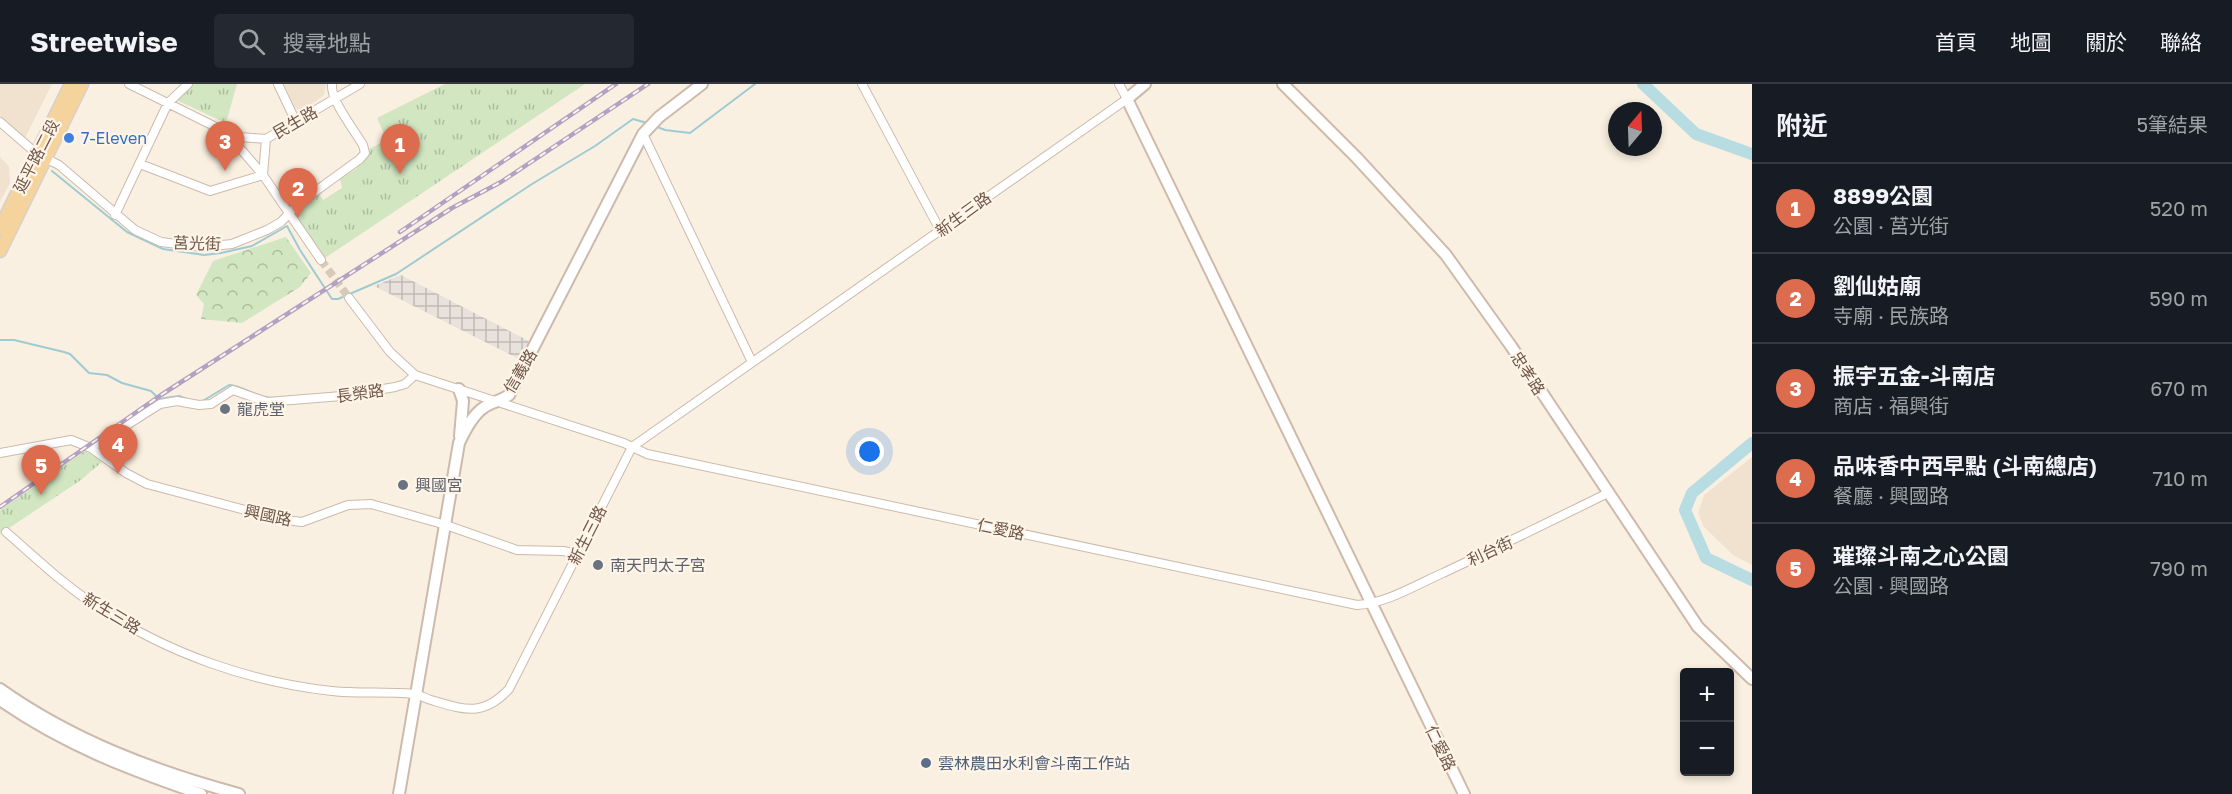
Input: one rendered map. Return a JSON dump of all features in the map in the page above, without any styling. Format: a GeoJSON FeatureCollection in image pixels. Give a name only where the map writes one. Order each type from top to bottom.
{"type":"FeatureCollection","features":[{"type":"Feature","properties":{"kind":"main road","name":"延平路二段"},"geometry":{"type":"LineString","coordinates":[[0,251],[71,84]]}},
{"type":"Feature","properties":{"kind":"main road","name":"延平路二段"},"geometry":{"type":"LineString","coordinates":[[0,228],[82,84]]}},
{"type":"Feature","properties":{"kind":"main road","name":"信義路"},"geometry":{"type":"LineString","coordinates":[[399,794],[459,443],[470,422],[483,408],[509,395],[643,134],[659,117],[702,84]]}},
{"type":"Feature","properties":{"kind":"main road","name":"新生三路"},"geometry":{"type":"LineString","coordinates":[[1127,99],[1145,84]]}},
{"type":"Feature","properties":{"kind":"main road","name":"忠孝路"},"geometry":{"type":"LineString","coordinates":[[1283,84],[1357,158],[1446,255],[1511,346],[1698,627],[1752,679]]}},
{"type":"Feature","properties":{"kind":"main road","name":"仁愛路"},"geometry":{"type":"LineString","coordinates":[[1127,99],[1464,794]]}},
{"type":"Feature","properties":{"kind":"main road"},"geometry":{"type":"LineString","coordinates":[[459,389],[463,401],[459,443]]}},
{"type":"Feature","properties":{"kind":"main road"},"geometry":{"type":"LineString","coordinates":[[0,689],[131,770],[201,794]]}},
{"type":"Feature","properties":{"kind":"main road"},"geometry":{"type":"LineString","coordinates":[[0,700],[52,733],[180,778],[239,794]]}},
{"type":"Feature","properties":{"kind":"street","name":"民生路"},"geometry":{"type":"LineString","coordinates":[[129,84],[226,132],[240,137],[266,139],[360,84]]}},
{"type":"Feature","properties":{"kind":"street"},"geometry":{"type":"LineString","coordinates":[[115,215],[168,103],[188,84]]}},
{"type":"Feature","properties":{"kind":"street"},"geometry":{"type":"LineString","coordinates":[[278,84],[296,122]]}},
{"type":"Feature","properties":{"kind":"street"},"geometry":{"type":"LineString","coordinates":[[332,84],[335,99]]}},
{"type":"Feature","properties":{"kind":"street"},"geometry":{"type":"LineString","coordinates":[[862,84],[940,230]]}},
{"type":"Feature","properties":{"kind":"street","name":"仁愛路"},"geometry":{"type":"LineString","coordinates":[[1119,84],[1127,99]]}},
{"type":"Feature","properties":{"kind":"street","name":"莒光街"},"geometry":{"type":"LineString","coordinates":[[0,122],[41,157],[59,165],[135,230],[161,242],[212,247],[254,237],[281,222],[298,204],[365,153],[363,145],[335,99]]}},
{"type":"Feature","properties":{"kind":"street","name":"新生三路"},"geometry":{"type":"LineString","coordinates":[[6,532],[48,570],[97,607],[177,650],[226,669],[332,691],[416,694],[429,699],[481,709],[498,700],[509,689],[632,447],[1127,99]]}},
{"type":"Feature","properties":{"kind":"street"},"geometry":{"type":"LineString","coordinates":[[226,132],[263,175],[321,260]]}},
{"type":"Feature","properties":{"kind":"street"},"geometry":{"type":"LineString","coordinates":[[643,134],[752,362]]}},
{"type":"Feature","properties":{"kind":"street"},"geometry":{"type":"LineString","coordinates":[[263,175],[266,139]]}},
{"type":"Feature","properties":{"kind":"street"},"geometry":{"type":"LineString","coordinates":[[140,164],[210,191],[263,175]]}},
{"type":"Feature","properties":{"kind":"street"},"geometry":{"type":"LineString","coordinates":[[349,298],[390,352],[415,375],[500,401],[632,447]]}},
{"type":"Feature","properties":{"kind":"street","name":"長榮路"},"geometry":{"type":"LineString","coordinates":[[91,448],[160,404],[177,401],[199,405],[211,404],[233,390],[267,402],[342,396],[395,387],[405,384],[415,375]]}},
{"type":"Feature","properties":{"kind":"street","name":"興國路"},"geometry":{"type":"LineString","coordinates":[[0,453],[71,440],[91,448],[126,473],[147,484],[279,519],[302,522],[339,507],[362,503],[408,513],[517,550],[563,551],[577,554]]}},
{"type":"Feature","properties":{"kind":"street","name":"仁愛路"},"geometry":{"type":"LineString","coordinates":[[632,447],[647,454],[1102,551],[1357,605],[1371,604]]}},
{"type":"Feature","properties":{"kind":"street","name":"利台街"},"geometry":{"type":"LineString","coordinates":[[1371,604],[1490,552],[1608,493]]}},
{"type":"Feature","properties":{"kind":"shaded area"},"geometry":{"type":"Polygon","coordinates":[[[0,84],[52,84],[24,140],[0,119],[0,84]]]}},
{"type":"Feature","properties":{"kind":"shaded area"},"geometry":{"type":"Polygon","coordinates":[[[284,84],[326,84],[324,95],[302,111],[295,108],[284,84]]]}},
{"type":"Feature","properties":{"kind":"shaded area"},"geometry":{"type":"Polygon","coordinates":[[[0,157],[9,166],[10,183],[0,202],[0,157]]]}},
{"type":"Feature","properties":{"kind":"shaded area"},"geometry":{"type":"Polygon","coordinates":[[[401,275],[529,341],[519,359],[374,286],[401,275]]]}},
{"type":"Feature","properties":{"kind":"shaded area"},"geometry":{"type":"Polygon","coordinates":[[[1752,457],[1752,565],[1733,555],[1704,527],[1698,513],[1704,495],[1752,457]]]}},
{"type":"Feature","properties":{"kind":"green space"},"geometry":{"type":"Polygon","coordinates":[[[193,84],[237,84],[226,123],[176,100],[193,84]]]}},
{"type":"Feature","properties":{"kind":"green space"},"geometry":{"type":"Polygon","coordinates":[[[445,84],[585,84],[325,258],[293,213],[319,194],[323,200],[342,188],[340,179],[356,169],[369,149],[387,140],[377,118],[445,84]]]}},
{"type":"Feature","properties":{"kind":"green space"},"geometry":{"type":"Polygon","coordinates":[[[286,237],[311,273],[300,287],[242,323],[201,319],[204,304],[196,295],[213,261],[286,237]]]}},
{"type":"Feature","properties":{"kind":"green space"},"geometry":{"type":"Polygon","coordinates":[[[85,451],[103,461],[81,480],[0,534],[0,510],[85,451]]]}},
{"type":"Feature","properties":{"kind":"waterway"},"geometry":{"type":"LineString","coordinates":[[655,126],[665,130],[690,133],[755,84]]}},
{"type":"Feature","properties":{"kind":"waterway"},"geometry":{"type":"LineString","coordinates":[[1643,84],[1696,134],[1752,154]]}},
{"type":"Feature","properties":{"kind":"waterway"},"geometry":{"type":"LineString","coordinates":[[52,171],[127,232],[163,249],[204,255],[221,253],[252,246],[287,226],[332,299],[338,299],[396,274],[633,119],[647,123]]}},
{"type":"Feature","properties":{"kind":"waterway"},"geometry":{"type":"LineString","coordinates":[[0,340],[14,340],[70,354],[89,373],[107,375],[122,383],[151,391],[159,399],[179,396],[187,399]]}},
{"type":"Feature","properties":{"kind":"waterway"},"geometry":{"type":"LineString","coordinates":[[201,402],[229,385],[259,396],[273,398],[312,396],[362,389]]}},
{"type":"Feature","properties":{"kind":"waterway"},"geometry":{"type":"LineString","coordinates":[[1752,443],[1692,493],[1685,510],[1706,558],[1752,580]]}},
{"type":"Feature","properties":{"kind":"tunnel"},"geometry":{"type":"LineString","coordinates":[[321,260],[349,298]]}},
{"type":"Feature","properties":{"kind":"railway"},"geometry":{"type":"LineString","coordinates":[[400,232],[616,84]]}},
{"type":"Feature","properties":{"kind":"railway"},"geometry":{"type":"LineString","coordinates":[[0,507],[161,395],[452,208],[501,182],[648,84]]}},
{"type":"Feature","properties":{"kind":"place","name":"7-Eleven"},"geometry":{"type":"Point","coordinates":[69,138]}},
{"type":"Feature","properties":{"kind":"place","name":"振宇五金-斗南店"},"geometry":{"type":"Point","coordinates":[225,171]}},
{"type":"Feature","properties":{"kind":"place","name":"8899公園"},"geometry":{"type":"Point","coordinates":[400,174]}},
{"type":"Feature","properties":{"kind":"place","name":"劉仙姑廟"},"geometry":{"type":"Point","coordinates":[298,218]}},
{"type":"Feature","properties":{"kind":"place","name":"龍虎堂"},"geometry":{"type":"Point","coordinates":[225,409]}},
{"type":"Feature","properties":{"kind":"place","name":"品味香中西早點 (斗南總店)"},"geometry":{"type":"Point","coordinates":[118,474]}},
{"type":"Feature","properties":{"kind":"place","name":"興國宮"},"geometry":{"type":"Point","coordinates":[403,485]}},
{"type":"Feature","properties":{"kind":"place","name":"璀璨斗南之心公園"},"geometry":{"type":"Point","coordinates":[41,495]}},
{"type":"Feature","properties":{"kind":"place","name":"南天門太子宮"},"geometry":{"type":"Point","coordinates":[598,565]}},
{"type":"Feature","properties":{"kind":"place","name":"雲林農田水利會斗南工作站"},"geometry":{"type":"Point","coordinates":[926,763]}}]}
